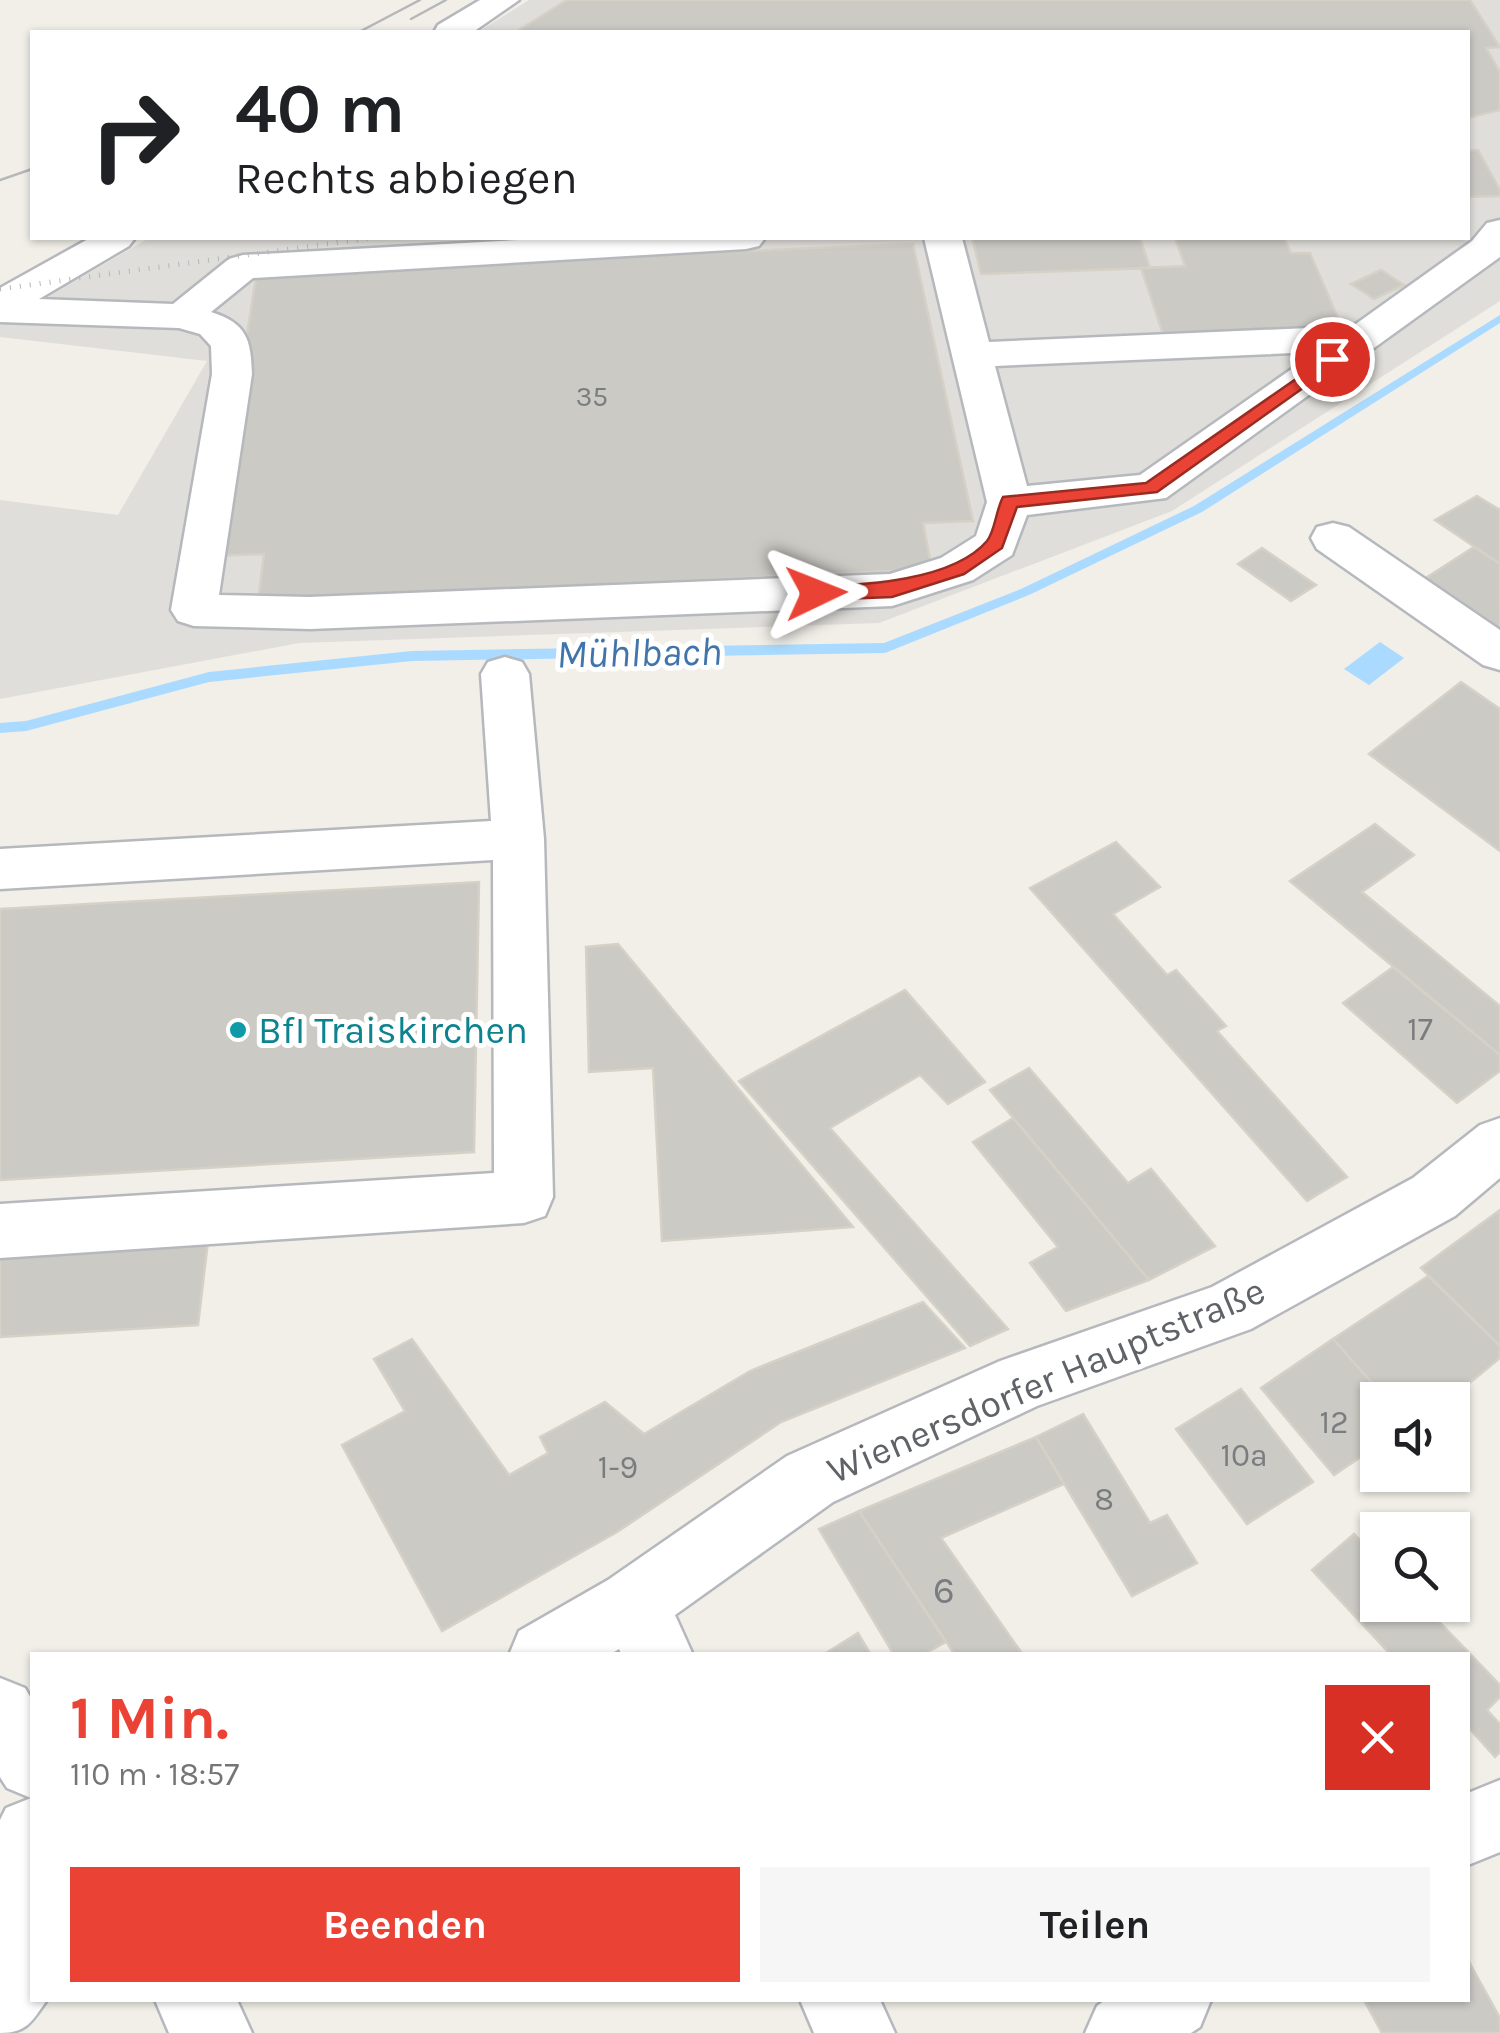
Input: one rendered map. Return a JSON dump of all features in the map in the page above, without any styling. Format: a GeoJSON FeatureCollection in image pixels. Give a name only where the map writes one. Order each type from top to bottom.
{"type":"FeatureCollection","features":[{"type":"Feature","properties":{"kind":"street"},"geometry":{"type":"LineString","coordinates":[[453,30],[503,0]]}},
{"type":"Feature","properties":{"kind":"street"},"geometry":{"type":"LineString","coordinates":[[1009,502],[1151,488],[1486,249],[1500,231]]}},
{"type":"Feature","properties":{"kind":"street"},"geometry":{"type":"LineString","coordinates":[[0,306],[113,240]]}},
{"type":"Feature","properties":{"kind":"street"},"geometry":{"type":"LineString","coordinates":[[182,316],[243,267],[711,240]]}},
{"type":"Feature","properties":{"kind":"street"},"geometry":{"type":"LineString","coordinates":[[0,306],[182,316],[214,326],[232,343],[232,374],[194,610],[310,614],[892,590],[958,569],[996,544],[1009,502],[944,240]]}},
{"type":"Feature","properties":{"kind":"street"},"geometry":{"type":"LineString","coordinates":[[973,356],[1362,338]]}},
{"type":"Feature","properties":{"kind":"street"},"geometry":{"type":"LineString","coordinates":[[1333,538],[1500,652]]}},
{"type":"Feature","properties":{"kind":"street"},"geometry":{"type":"LineString","coordinates":[[0,1231],[524,1198],[518,840],[505,674]]}},
{"type":"Feature","properties":{"kind":"street"},"geometry":{"type":"LineString","coordinates":[[0,869],[518,840]]}},
{"type":"Feature","properties":{"kind":"street","name":"Wienersdorfer Hauptstraße"},"geometry":{"type":"LineString","coordinates":[[555,1652],[645,1629],[810,1480],[1022,1382],[1229,1310],[1434,1197],[1500,1143]]}},
{"type":"Feature","properties":{"kind":"street"},"geometry":{"type":"LineString","coordinates":[[0,1713],[30,1759]]}},
{"type":"Feature","properties":{"kind":"street"},"geometry":{"type":"LineString","coordinates":[[1470,1828],[1500,1816]]}},
{"type":"Feature","properties":{"kind":"street"},"geometry":{"type":"LineString","coordinates":[[0,2002],[20,1928],[15,1878],[30,1839]]}},
{"type":"Feature","properties":{"kind":"street"},"geometry":{"type":"LineString","coordinates":[[194,2002],[214,2033]]}},
{"type":"Feature","properties":{"kind":"street"},"geometry":{"type":"LineString","coordinates":[[839,2002],[856,2033]]}},
{"type":"Feature","properties":{"kind":"street"},"geometry":{"type":"LineString","coordinates":[[1124,2033],[1170,2002]]}},
{"type":"Feature","properties":{"kind":"shaded area"},"geometry":{"type":"Polygon","coordinates":[[[529,0],[1500,0],[1500,301],[1172,511],[879,623],[299,643],[0,699],[0,500],[118,515],[207,361],[0,337],[0,325],[146,240],[1470,240],[1470,30],[481,30],[529,0]]]}},
{"type":"Feature","properties":{"kind":"water"},"geometry":{"type":"Polygon","coordinates":[[[1380,642],[1404,658],[1369,685],[1344,669],[1380,642]]]}},
{"type":"Feature","properties":{"kind":"building"},"geometry":{"type":"Polygon","coordinates":[[[567,0],[1470,0],[1500,47],[1486,48],[1500,72],[1500,110],[1470,118],[1470,30],[519,30],[567,0]]]}},
{"type":"Feature","properties":{"kind":"building"},"geometry":{"type":"Polygon","coordinates":[[[1478,150],[1500,196],[1470,197],[1470,151],[1478,150]]]}},
{"type":"Feature","properties":{"kind":"building"},"geometry":{"type":"Polygon","coordinates":[[[972,240],[1141,240],[1150,268],[981,274],[972,240]]]}},
{"type":"Feature","properties":{"kind":"building"},"geometry":{"type":"Polygon","coordinates":[[[1176,240],[1285,240],[1291,253],[1310,253],[1342,327],[1163,334],[1141,268],[1185,266],[1176,240]]]}},
{"type":"Feature","properties":{"kind":"building"},"geometry":{"type":"Polygon","coordinates":[[[913,244],[973,521],[923,523],[932,569],[258,601],[264,554],[212,556],[257,271],[913,244]]]}},
{"type":"Feature","properties":{"kind":"building"},"geometry":{"type":"Polygon","coordinates":[[[1381,270],[1404,285],[1374,299],[1351,284],[1381,270]]]}},
{"type":"Feature","properties":{"kind":"building"},"geometry":{"type":"Polygon","coordinates":[[[1477,496],[1500,510],[1500,564],[1435,520],[1477,496]]]}},
{"type":"Feature","properties":{"kind":"building"},"geometry":{"type":"Polygon","coordinates":[[[1474,547],[1500,564],[1500,639],[1418,583],[1474,547]]]}},
{"type":"Feature","properties":{"kind":"building"},"geometry":{"type":"Polygon","coordinates":[[[1262,548],[1316,585],[1291,601],[1238,564],[1262,548]]]}},
{"type":"Feature","properties":{"kind":"building"},"geometry":{"type":"Polygon","coordinates":[[[1461,682],[1500,709],[1500,851],[1369,754],[1461,682]]]}},
{"type":"Feature","properties":{"kind":"building"},"geometry":{"type":"Polygon","coordinates":[[[1375,824],[1414,855],[1362,892],[1500,1006],[1500,1055],[1290,881],[1375,824]]]}},
{"type":"Feature","properties":{"kind":"building"},"geometry":{"type":"Polygon","coordinates":[[[1116,842],[1160,887],[1113,914],[1167,975],[1176,970],[1226,1026],[1217,1031],[1347,1177],[1307,1201],[1030,888],[1116,842]]]}},
{"type":"Feature","properties":{"kind":"building","name":"BfI Traiskirchen"},"geometry":{"type":"Polygon","coordinates":[[[479,882],[474,1152],[0,1180],[0,909],[479,882]]]}},
{"type":"Feature","properties":{"kind":"building"},"geometry":{"type":"Polygon","coordinates":[[[618,944],[853,1227],[662,1241],[653,1068],[589,1072],[586,947],[618,944]]]}},
{"type":"Feature","properties":{"kind":"building"},"geometry":{"type":"Polygon","coordinates":[[[1393,967],[1500,1055],[1500,1071],[1457,1103],[1343,1003],[1393,967]]]}},
{"type":"Feature","properties":{"kind":"building"},"geometry":{"type":"Polygon","coordinates":[[[905,990],[985,1082],[948,1104],[920,1075],[830,1128],[1008,1329],[970,1346],[739,1081],[905,990]]]}},
{"type":"Feature","properties":{"kind":"building"},"geometry":{"type":"Polygon","coordinates":[[[1029,1068],[1128,1183],[1151,1169],[1215,1246],[1149,1280],[990,1090],[1029,1068]]]}},
{"type":"Feature","properties":{"kind":"building"},"geometry":{"type":"Polygon","coordinates":[[[1013,1118],[1149,1280],[1066,1311],[1030,1263],[1058,1247],[973,1142],[1013,1118]]]}},
{"type":"Feature","properties":{"kind":"building"},"geometry":{"type":"Polygon","coordinates":[[[1500,1210],[1500,1346],[1421,1268],[1500,1210]]]}},
{"type":"Feature","properties":{"kind":"building"},"geometry":{"type":"Polygon","coordinates":[[[208,1241],[198,1325],[0,1337],[0,1253],[208,1241]]]}},
{"type":"Feature","properties":{"kind":"building"},"geometry":{"type":"Polygon","coordinates":[[[1428,1276],[1500,1346],[1500,1358],[1470,1383],[1371,1382],[1333,1339],[1428,1276]]]}},
{"type":"Feature","properties":{"kind":"building"},"geometry":{"type":"Polygon","coordinates":[[[923,1302],[965,1348],[781,1422],[617,1532],[442,1631],[342,1445],[405,1411],[374,1359],[412,1339],[509,1475],[548,1453],[540,1437],[605,1402],[644,1434],[750,1371],[923,1302]]]}},
{"type":"Feature","properties":{"kind":"building"},"geometry":{"type":"Polygon","coordinates":[[[1333,1339],[1371,1382],[1360,1382],[1360,1457],[1334,1475],[1261,1388],[1333,1339]]]}},
{"type":"Feature","properties":{"kind":"building"},"geometry":{"type":"Polygon","coordinates":[[[1241,1389],[1313,1482],[1247,1524],[1176,1429],[1241,1389]]]}},
{"type":"Feature","properties":{"kind":"building"},"geometry":{"type":"Polygon","coordinates":[[[1083,1414],[1150,1523],[1167,1515],[1197,1563],[1132,1596],[1036,1437],[1083,1414]]]}},
{"type":"Feature","properties":{"kind":"building"},"geometry":{"type":"Polygon","coordinates":[[[1036,1437],[1064,1484],[941,1538],[1021,1652],[953,1652],[859,1511],[1036,1437]]]}},
{"type":"Feature","properties":{"kind":"building"},"geometry":{"type":"Polygon","coordinates":[[[859,1511],[946,1642],[928,1652],[892,1652],[819,1529],[859,1511]]]}},
{"type":"Feature","properties":{"kind":"building"},"geometry":{"type":"Polygon","coordinates":[[[1354,1534],[1360,1540],[1360,1622],[1312,1570],[1354,1534]]]}},
{"type":"Feature","properties":{"kind":"building"},"geometry":{"type":"Polygon","coordinates":[[[1360,1622],[1439,1622],[1468,1652],[1388,1652],[1360,1622]]]}},
{"type":"Feature","properties":{"kind":"building"},"geometry":{"type":"Polygon","coordinates":[[[858,1633],[869,1652],[828,1652],[858,1633]]]}},
{"type":"Feature","properties":{"kind":"building"},"geometry":{"type":"Polygon","coordinates":[[[1470,1654],[1500,1685],[1500,1697],[1487,1710],[1500,1724],[1500,1752],[1495,1757],[1470,1729],[1470,1654]]]}},
{"type":"Feature","properties":{"kind":"building"},"geometry":{"type":"Polygon","coordinates":[[[1470,1964],[1500,2018],[1500,2033],[1382,2033],[1365,2002],[1470,2002],[1470,1964]]]}},
{"type":"Feature","properties":{"kind":"waterway","name":"Mühlbach"},"geometry":{"type":"LineString","coordinates":[[0,728],[26,726],[209,677],[412,656],[885,648],[1025,592],[1198,509],[1500,318]]}},
{"type":"Feature","properties":{"kind":"tram line"},"geometry":{"type":"LineString","coordinates":[[363,30],[420,0]]}},
{"type":"Feature","properties":{"kind":"tram line"},"geometry":{"type":"LineString","coordinates":[[411,19],[446,0]]}},
{"type":"Feature","properties":{"kind":"tram line"},"geometry":{"type":"LineString","coordinates":[[0,180],[30,170]]}},
{"type":"Feature","properties":{"kind":"railway"},"geometry":{"type":"LineString","coordinates":[[0,289],[355,240]]}},
{"type":"Feature","properties":{"kind":"place","name":"BfI Traiskirchen"},"geometry":{"type":"Point","coordinates":[238,1030]}},
{"type":"Feature","properties":{"kind":"route"},"geometry":{"type":"LineString","coordinates":[[816,593],[892,590],[958,569],[996,544],[1009,502],[1151,488],[1332,359]]}}]}
